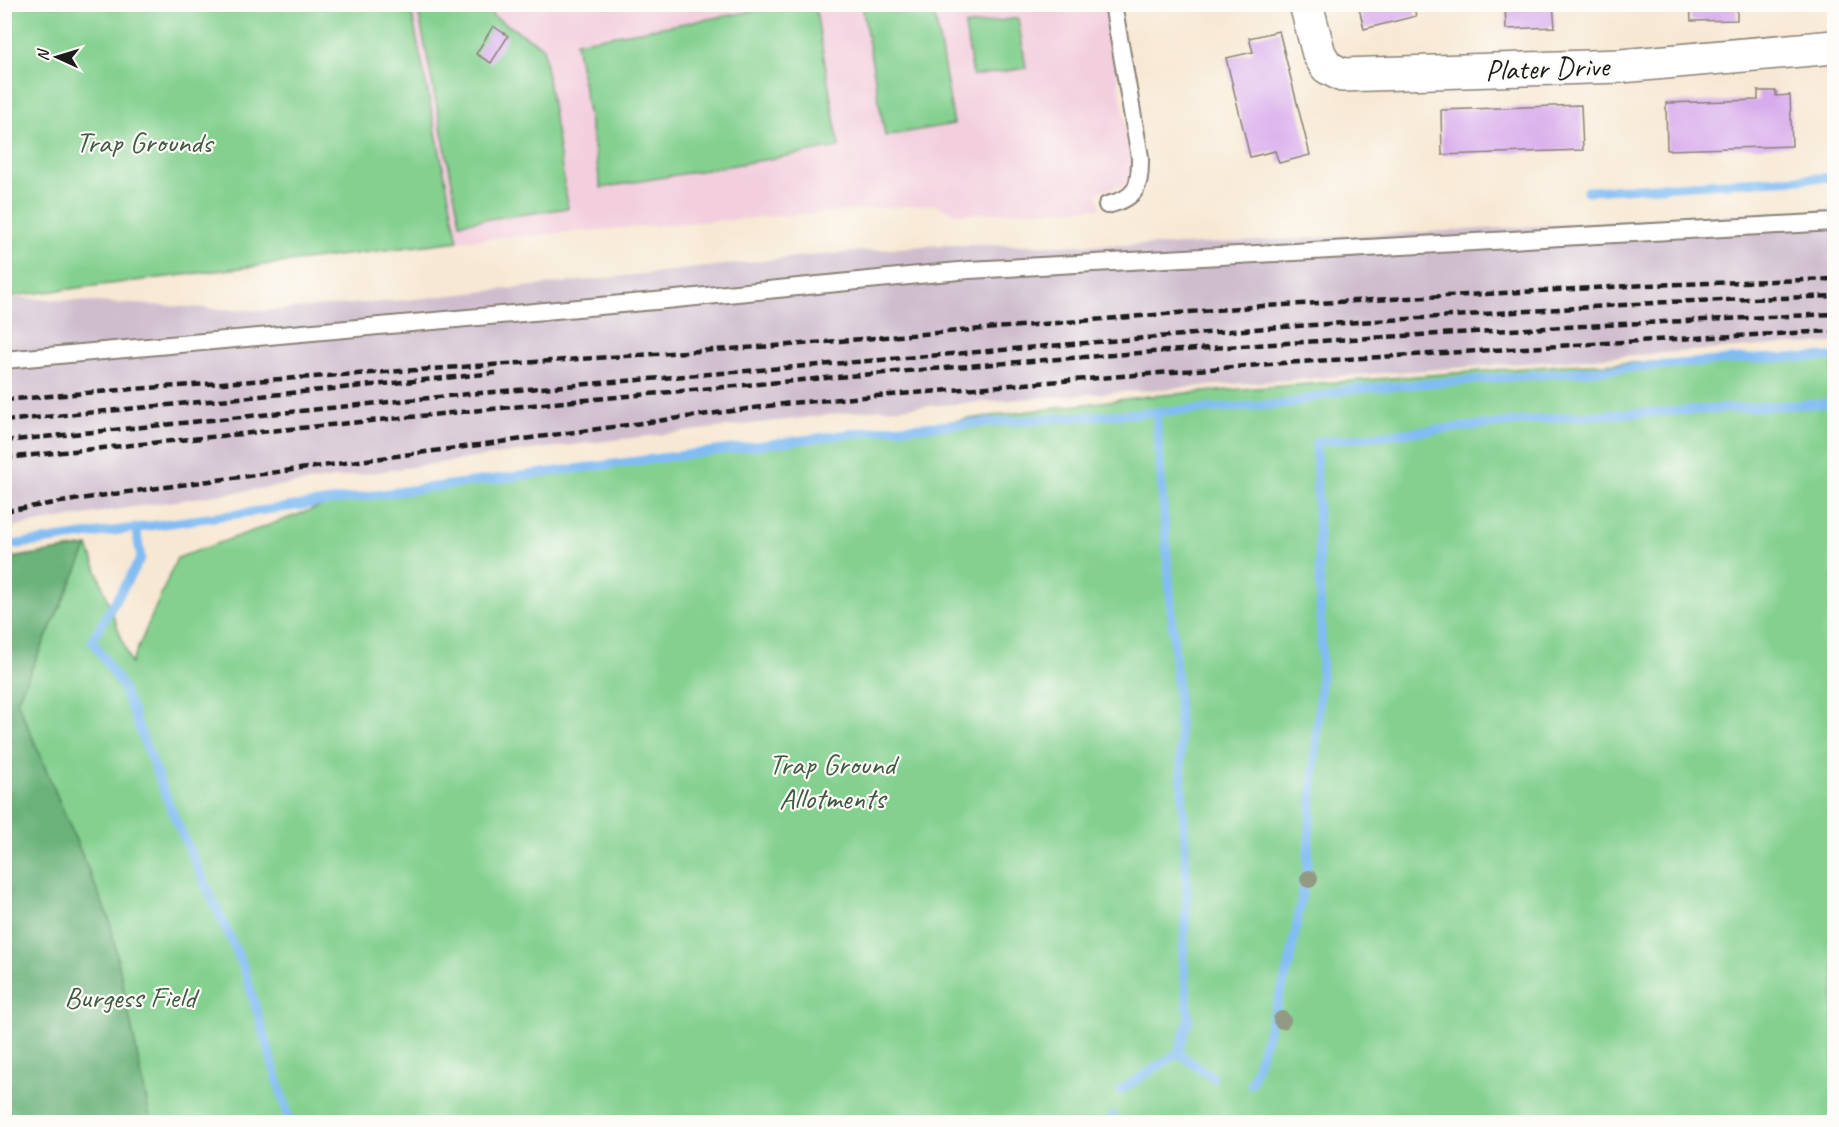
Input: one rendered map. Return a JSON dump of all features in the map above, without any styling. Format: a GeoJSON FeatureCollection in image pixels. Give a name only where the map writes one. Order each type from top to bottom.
{"type":"FeatureCollection","features":[{"type":"Feature","properties":{"kind":"street","name":"Plater Drive"},"geometry":{"type":"LineString","coordinates":[[1306,4],[1319,54],[1328,67],[1342,75],[1621,66],[1834,47]]}},
{"type":"Feature","properties":{"kind":"lane"},"geometry":{"type":"LineString","coordinates":[[1107,205],[1126,198],[1136,189],[1140,181],[1140,157],[1113,4]]}},
{"type":"Feature","properties":{"kind":"lane"},"geometry":{"type":"LineString","coordinates":[[4,360],[969,270],[1834,222]]}},
{"type":"Feature","properties":{"kind":"shaded area"},"geometry":{"type":"Polygon","coordinates":[[[410,5],[1105,5],[1133,165],[1131,177],[1123,186],[1097,192],[1101,208],[957,214],[933,204],[458,241],[410,5]]]}},
{"type":"Feature","properties":{"kind":"shaded area"},"geometry":{"type":"Polygon","coordinates":[[[1834,210],[1834,343],[1773,345],[871,410],[538,449],[126,508],[5,528],[4,297],[261,311],[406,300],[796,257],[935,245],[1183,245],[1834,210]]]}},
{"type":"Feature","properties":{"kind":"green space"},"geometry":{"type":"Polygon","coordinates":[[[794,4],[815,5],[839,147],[601,188],[576,42],[794,4]]]}},
{"type":"Feature","properties":{"kind":"green space","name":"Trap Grounds"},"geometry":{"type":"Polygon","coordinates":[[[4,5],[410,5],[458,241],[5,297],[4,5]]]}},
{"type":"Feature","properties":{"kind":"green space"},"geometry":{"type":"Polygon","coordinates":[[[417,5],[490,5],[493,16],[543,47],[568,208],[460,223],[417,5]]]}},
{"type":"Feature","properties":{"kind":"green space"},"geometry":{"type":"Polygon","coordinates":[[[862,5],[933,5],[954,124],[885,136],[862,5]]]}},
{"type":"Feature","properties":{"kind":"green space"},"geometry":{"type":"Polygon","coordinates":[[[1018,18],[1026,68],[973,76],[965,26],[1018,18]]]}},
{"type":"Feature","properties":{"kind":"green space"},"geometry":{"type":"Polygon","coordinates":[[[1834,357],[1834,1122],[5,1122],[4,559],[88,546],[131,664],[177,558],[344,498],[1149,396],[1563,365],[1834,357]]]}},
{"type":"Feature","properties":{"kind":"green space"},"geometry":{"type":"Polygon","coordinates":[[[88,546],[17,701],[110,921],[151,1122],[5,1122],[5,559],[88,546]]]}},
{"type":"Feature","properties":{"kind":"building"},"geometry":{"type":"Polygon","coordinates":[[[1358,4],[1413,4],[1416,16],[1364,29],[1358,4]]]}},
{"type":"Feature","properties":{"kind":"building"},"geometry":{"type":"Polygon","coordinates":[[[1505,4],[1553,4],[1555,27],[1506,29],[1505,4]]]}},
{"type":"Feature","properties":{"kind":"building"},"geometry":{"type":"Polygon","coordinates":[[[1690,4],[1737,4],[1737,20],[1691,21],[1690,4]]]}},
{"type":"Feature","properties":{"kind":"building"},"geometry":{"type":"Polygon","coordinates":[[[493,26],[508,36],[491,63],[476,54],[493,26]]]}},
{"type":"Feature","properties":{"kind":"building"},"geometry":{"type":"Polygon","coordinates":[[[1279,31],[1310,155],[1279,163],[1275,151],[1250,157],[1226,58],[1253,52],[1249,38],[1279,31]]]}},
{"type":"Feature","properties":{"kind":"building"},"geometry":{"type":"Polygon","coordinates":[[[1758,91],[1776,91],[1776,96],[1790,95],[1792,146],[1667,150],[1666,103],[1758,100],[1758,91]]]}},
{"type":"Feature","properties":{"kind":"building"},"geometry":{"type":"Polygon","coordinates":[[[1581,105],[1583,150],[1442,155],[1441,110],[1581,105]]]}},
{"type":"Feature","properties":{"kind":"waterway"},"geometry":{"type":"LineString","coordinates":[[1587,191],[1834,177]]}},
{"type":"Feature","properties":{"kind":"waterway"},"geometry":{"type":"LineString","coordinates":[[4,546],[433,487],[889,429],[1286,404],[1345,390],[1743,359],[1834,357]]}},
{"type":"Feature","properties":{"kind":"waterway"},"geometry":{"type":"LineString","coordinates":[[1251,1084],[1289,967],[1307,868],[1322,665],[1316,442],[1563,417],[1834,403]]}},
{"type":"Feature","properties":{"kind":"waterway"},"geometry":{"type":"LineString","coordinates":[[1121,1090],[1178,1053],[1189,1020],[1183,958],[1187,892],[1178,695],[1156,412]]}},
{"type":"Feature","properties":{"kind":"waterway"},"geometry":{"type":"LineString","coordinates":[[136,528],[141,558],[92,640],[123,688],[174,816],[244,968],[290,1122]]}},
{"type":"Feature","properties":{"kind":"waterway"},"geometry":{"type":"LineString","coordinates":[[1178,1053],[1213,1078]]}},
{"type":"Feature","properties":{"kind":"waterway"},"geometry":{"type":"LineString","coordinates":[[1111,1122],[1113,1116]]}},
{"type":"Feature","properties":{"kind":"railway"},"geometry":{"type":"LineString","coordinates":[[4,400],[133,389],[789,345],[1263,306],[1649,285],[1834,279]]}},
{"type":"Feature","properties":{"kind":"railway"},"geometry":{"type":"LineString","coordinates":[[4,441],[468,394],[1267,328],[1668,302],[1834,296]]}},
{"type":"Feature","properties":{"kind":"railway"},"geometry":{"type":"LineString","coordinates":[[4,458],[551,403],[961,367],[1190,349],[1558,327],[1834,314]]}},
{"type":"Feature","properties":{"kind":"railway"},"geometry":{"type":"LineString","coordinates":[[4,511],[106,495],[791,403],[1283,363],[1834,331]]}},
{"type":"Feature","properties":{"kind":"railway"},"geometry":{"type":"LineString","coordinates":[[4,421],[496,373]]}},
{"type":"Feature","properties":{"kind":"park label","name":"Trap Ground Allotments"},"geometry":{"type":"Point","coordinates":[832,781]}},
{"type":"Feature","properties":{"kind":"park label","name":"Burgess Field"},"geometry":{"type":"Point","coordinates":[130,997]}}]}
